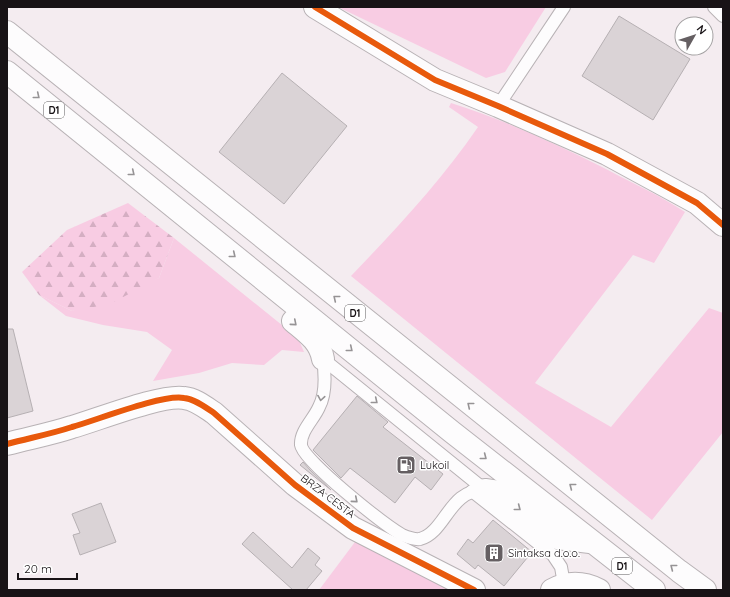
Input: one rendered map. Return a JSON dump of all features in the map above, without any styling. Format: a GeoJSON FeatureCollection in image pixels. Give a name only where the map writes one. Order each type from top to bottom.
{"type":"FeatureCollection","features":[{"type":"Feature","properties":{"kind":"main road"},"geometry":{"type":"LineString","coordinates":[[315,7],[435,80],[607,154],[697,202],[723,225]]}},
{"type":"Feature","properties":{"kind":"main road","name":"D1"},"geometry":{"type":"LineString","coordinates":[[7,32],[471,406],[705,590]]}},
{"type":"Feature","properties":{"kind":"main road","name":"D1"},"geometry":{"type":"LineString","coordinates":[[7,72],[590,542],[654,590]]}},
{"type":"Feature","properties":{"kind":"main road"},"geometry":{"type":"LineString","coordinates":[[276,290],[284,314],[314,339],[321,350],[323,359]]}},
{"type":"Feature","properties":{"kind":"main road","name":"BRZA CESTA"},"geometry":{"type":"LineString","coordinates":[[7,444],[71,428],[139,406],[168,399],[184,398],[200,404],[214,413],[295,485],[353,528],[413,548],[474,590]]}},
{"type":"Feature","properties":{"kind":"main road"},"geometry":{"type":"LineString","coordinates":[[478,491],[499,492],[557,538],[590,542]]}},
{"type":"Feature","properties":{"kind":"main road"},"geometry":{"type":"LineString","coordinates":[[558,587],[578,584],[598,590]]}},
{"type":"Feature","properties":{"kind":"lane"},"geometry":{"type":"LineString","coordinates":[[498,106],[564,7]]}},
{"type":"Feature","properties":{"kind":"lane"},"geometry":{"type":"LineString","coordinates":[[714,7],[723,16]]}},
{"type":"Feature","properties":{"kind":"lane"},"geometry":{"type":"LineString","coordinates":[[323,359],[552,555],[561,567],[558,587]]}},
{"type":"Feature","properties":{"kind":"lane"},"geometry":{"type":"LineString","coordinates":[[323,359],[324,384],[320,406],[304,432],[301,445],[306,456],[356,502],[402,534],[413,548],[427,536],[459,500],[478,491]]}},
{"type":"Feature","properties":{"kind":"green space"},"geometry":{"type":"Polygon","coordinates":[[[338,7],[546,7],[505,72],[486,78],[338,7]]]}},
{"type":"Feature","properties":{"kind":"green space"},"geometry":{"type":"Polygon","coordinates":[[[451,103],[492,117],[550,142],[647,190],[685,212],[654,263],[633,255],[535,383],[611,427],[709,308],[723,313],[723,432],[652,520],[351,276],[433,185],[478,127],[449,107],[451,103]]]}},
{"type":"Feature","properties":{"kind":"green space"},"geometry":{"type":"Polygon","coordinates":[[[128,203],[174,238],[159,278],[110,304],[72,311],[39,295],[22,272],[67,230],[128,203]]]}},
{"type":"Feature","properties":{"kind":"green space"},"geometry":{"type":"Polygon","coordinates":[[[174,238],[298,338],[304,352],[282,350],[264,365],[232,363],[199,373],[153,381],[172,350],[147,332],[103,325],[66,316],[39,295],[72,311],[159,278],[174,238]]]}},
{"type":"Feature","properties":{"kind":"green space"},"geometry":{"type":"Polygon","coordinates":[[[358,538],[453,590],[319,590],[358,538]]]}},
{"type":"Feature","properties":{"kind":"building"},"geometry":{"type":"Polygon","coordinates":[[[619,16],[674,49],[674,56],[685,56],[690,59],[653,120],[582,76],[619,16]]]}},
{"type":"Feature","properties":{"kind":"building"},"geometry":{"type":"Polygon","coordinates":[[[282,73],[347,126],[284,204],[219,152],[282,73]]]}},
{"type":"Feature","properties":{"kind":"building"},"geometry":{"type":"Polygon","coordinates":[[[7,329],[13,329],[33,411],[7,418],[7,329]]]}},
{"type":"Feature","properties":{"kind":"building"},"geometry":{"type":"Polygon","coordinates":[[[357,396],[388,422],[383,427],[443,474],[431,490],[415,477],[395,503],[350,468],[341,478],[313,450],[357,396]]]}},
{"type":"Feature","properties":{"kind":"building"},"geometry":{"type":"Polygon","coordinates":[[[303,462],[310,470],[331,490],[300,465],[303,462]]]}},
{"type":"Feature","properties":{"kind":"building"},"geometry":{"type":"Polygon","coordinates":[[[101,503],[116,542],[80,555],[73,535],[80,533],[72,514],[101,503]]]}},
{"type":"Feature","properties":{"kind":"building","name":"Sintaksa d.o.o."},"geometry":{"type":"Polygon","coordinates":[[[493,520],[532,552],[504,586],[478,565],[475,569],[457,554],[468,539],[473,543],[493,520]]]}},
{"type":"Feature","properties":{"kind":"building"},"geometry":{"type":"Polygon","coordinates":[[[253,532],[292,568],[308,548],[320,558],[315,565],[322,571],[306,590],[293,590],[242,544],[253,532]]]}},
{"type":"Feature","properties":{"kind":"cycle path"},"geometry":{"type":"LineString","coordinates":[[315,7],[435,80],[607,154],[697,203],[723,225]]}},
{"type":"Feature","properties":{"kind":"cycle path"},"geometry":{"type":"LineString","coordinates":[[7,444],[64,429],[129,408],[161,400],[174,398],[192,400],[214,413],[295,485],[353,528],[474,590]]}},
{"type":"Feature","properties":{"kind":"place","name":"Lukoil"},"geometry":{"type":"Point","coordinates":[406,465]}},
{"type":"Feature","properties":{"kind":"place","name":"Sintaksa d.o.o."},"geometry":{"type":"Point","coordinates":[494,553]}}]}
